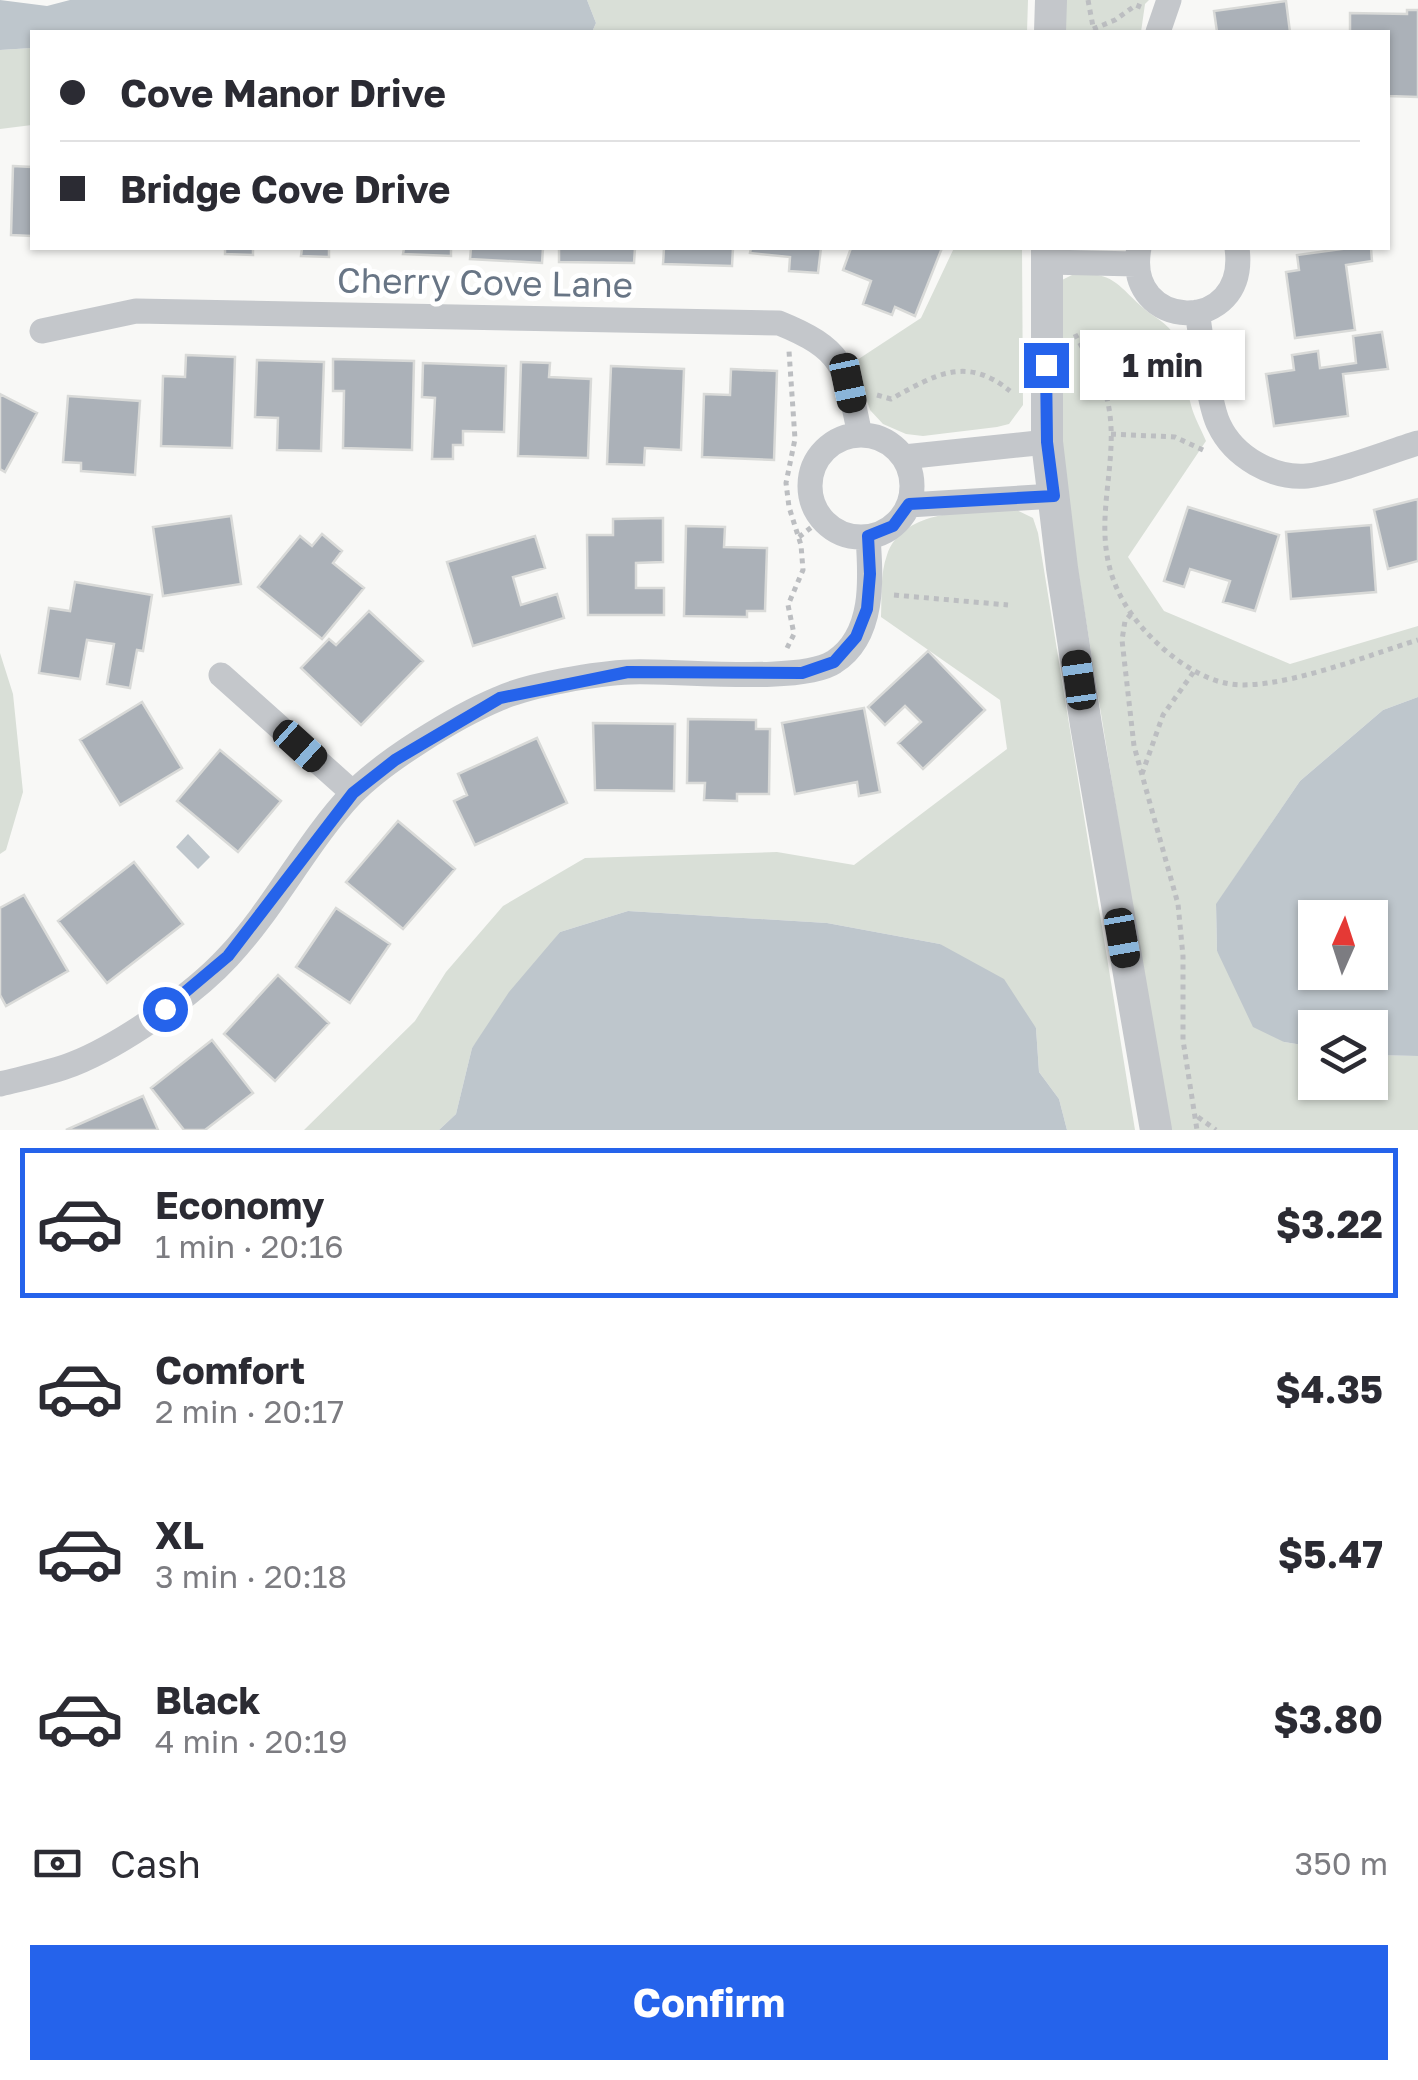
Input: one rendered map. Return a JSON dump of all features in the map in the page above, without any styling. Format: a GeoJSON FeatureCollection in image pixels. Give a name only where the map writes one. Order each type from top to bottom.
{"type":"FeatureCollection","features":[{"type":"Feature","properties":{"kind":"street"},"geometry":{"type":"LineString","coordinates":[[1050,0],[1050,30]]}},
{"type":"Feature","properties":{"kind":"street"},"geometry":{"type":"LineString","coordinates":[[1156,1130],[1086,725],[1047,442],[1047,255],[1138,256],[1140,283],[1152,300],[1169,310],[1188,314],[1224,299],[1236,282],[1237,250]]}},
{"type":"Feature","properties":{"kind":"street","name":"Cherry Cove Lane"},"geometry":{"type":"LineString","coordinates":[[42,330],[136,311],[780,323],[826,347],[841,364],[860,435]]}},
{"type":"Feature","properties":{"kind":"street"},"geometry":{"type":"LineString","coordinates":[[1197,312],[1218,424],[1254,464],[1280,474],[1308,476],[1418,443]]}},
{"type":"Feature","properties":{"kind":"street"},"geometry":{"type":"LineString","coordinates":[[860,435],[892,445],[904,458],[912,480],[909,504],[893,526],[868,536],[843,534],[822,519],[813,505],[809,489],[818,458],[829,445],[860,435]]}},
{"type":"Feature","properties":{"kind":"street"},"geometry":{"type":"LineString","coordinates":[[904,458],[1047,442]]}},
{"type":"Feature","properties":{"kind":"street"},"geometry":{"type":"LineString","coordinates":[[909,504],[1054,496]]}},
{"type":"Feature","properties":{"kind":"street"},"geometry":{"type":"LineString","coordinates":[[0,1084],[74,1064],[139,1028],[190,990],[228,956],[353,793],[395,760],[500,698],[628,672],[802,673],[834,662],[856,637],[867,609],[868,536]]}},
{"type":"Feature","properties":{"kind":"street"},"geometry":{"type":"LineString","coordinates":[[221,675],[353,793]]}},
{"type":"Feature","properties":{"kind":"path"},"geometry":{"type":"LineString","coordinates":[[1088,0],[1094,30]]}},
{"type":"Feature","properties":{"kind":"path"},"geometry":{"type":"LineString","coordinates":[[1096,30],[1136,5],[1163,16]]}},
{"type":"Feature","properties":{"kind":"path"},"geometry":{"type":"LineString","coordinates":[[1073,330],[1105,391],[1111,434],[1106,556],[1118,593],[1162,648],[1195,670],[1227,684],[1252,685],[1418,640]]}},
{"type":"Feature","properties":{"kind":"path"},"geometry":{"type":"LineString","coordinates":[[779,343],[788,349],[790,361],[796,439],[786,483],[803,570],[788,604],[794,634],[788,648]]}},
{"type":"Feature","properties":{"kind":"path"},"geometry":{"type":"LineString","coordinates":[[876,395],[890,399],[946,372],[965,370],[994,378],[1010,391]]}},
{"type":"Feature","properties":{"kind":"path"},"geometry":{"type":"LineString","coordinates":[[1111,434],[1175,437],[1197,445],[1211,456],[1232,444]]}},
{"type":"Feature","properties":{"kind":"path"},"geometry":{"type":"LineString","coordinates":[[799,537],[822,519]]}},
{"type":"Feature","properties":{"kind":"path"},"geometry":{"type":"LineString","coordinates":[[894,595],[1008,605]]}},
{"type":"Feature","properties":{"kind":"path"},"geometry":{"type":"LineString","coordinates":[[1132,614],[1125,622],[1122,640],[1134,746],[1180,916],[1183,1040],[1197,1130]]}},
{"type":"Feature","properties":{"kind":"path"},"geometry":{"type":"LineString","coordinates":[[1142,777],[1163,714],[1195,670]]}},
{"type":"Feature","properties":{"kind":"path"},"geometry":{"type":"LineString","coordinates":[[1196,1116],[1216,1130]]}},
{"type":"Feature","properties":{"kind":"shaded area"},"geometry":{"type":"Polygon","coordinates":[[[0,0],[47,6],[70,0],[587,0],[596,23],[593,30],[30,30],[30,48],[0,50],[0,0]]]}},
{"type":"Feature","properties":{"kind":"shaded area"},"geometry":{"type":"Polygon","coordinates":[[[587,0],[1028,0],[1027,30],[593,30],[596,23],[587,0]]]}},
{"type":"Feature","properties":{"kind":"shaded area"},"geometry":{"type":"Polygon","coordinates":[[[1057,0],[1149,0],[1141,30],[1057,30],[1057,0]]]}},
{"type":"Feature","properties":{"kind":"shaded area"},"geometry":{"type":"Polygon","coordinates":[[[30,48],[30,125],[0,129],[0,50],[30,48]]]}},
{"type":"Feature","properties":{"kind":"shaded area"},"geometry":{"type":"Polygon","coordinates":[[[953,250],[1022,250],[1023,405],[1009,424],[923,436],[883,424],[870,410],[854,362],[921,318],[953,250]]]}},
{"type":"Feature","properties":{"kind":"shaded area"},"geometry":{"type":"Polygon","coordinates":[[[1076,273],[1113,281],[1172,332],[1183,353],[1191,405],[1206,441],[1128,557],[1164,611],[1290,664],[1418,626],[1418,697],[1383,710],[1300,781],[1216,905],[1217,951],[1284,1042],[1298,1044],[1298,1100],[1388,1100],[1388,1055],[1418,1056],[1418,1130],[1168,1130],[1057,440],[1060,281],[1076,273]]]}},
{"type":"Feature","properties":{"kind":"shaded area"},"geometry":{"type":"Polygon","coordinates":[[[1010,507],[1033,518],[1038,533],[1135,1130],[1067,1130],[1059,1099],[1039,1072],[1036,1028],[940,944],[827,923],[628,911],[560,932],[472,1048],[456,1114],[439,1130],[304,1130],[415,1021],[446,972],[503,906],[585,858],[777,852],[854,865],[1007,749],[1000,700],[881,617],[887,555],[907,529],[957,512],[1010,507]]]}},
{"type":"Feature","properties":{"kind":"shaded area"},"geometry":{"type":"Polygon","coordinates":[[[0,653],[13,694],[23,792],[6,850],[0,854],[0,653]]]}},
{"type":"Feature","properties":{"kind":"shaded area"},"geometry":{"type":"Polygon","coordinates":[[[1418,697],[1418,1056],[1388,1055],[1388,1010],[1298,1010],[1298,1044],[1253,1027],[1217,951],[1216,904],[1300,781],[1383,710],[1418,697]]]}},
{"type":"Feature","properties":{"kind":"shaded area"},"geometry":{"type":"Polygon","coordinates":[[[188,834],[210,857],[198,869],[176,847],[188,834]]]}},
{"type":"Feature","properties":{"kind":"shaded area"},"geometry":{"type":"Polygon","coordinates":[[[628,911],[827,923],[940,944],[1004,979],[1036,1028],[1039,1072],[1059,1099],[1067,1130],[439,1130],[456,1114],[472,1048],[509,992],[560,932],[628,911]]]}},
{"type":"Feature","properties":{"kind":"building"},"geometry":{"type":"Polygon","coordinates":[[[1286,1],[1290,30],[1217,30],[1214,11],[1286,1]]]}},
{"type":"Feature","properties":{"kind":"building"},"geometry":{"type":"Polygon","coordinates":[[[1407,10],[1418,10],[1418,97],[1390,96],[1390,30],[1350,30],[1350,13],[1407,14],[1407,10]]]}},
{"type":"Feature","properties":{"kind":"building"},"geometry":{"type":"Polygon","coordinates":[[[13,166],[30,167],[30,236],[11,235],[13,166]]]}},
{"type":"Feature","properties":{"kind":"building"},"geometry":{"type":"Polygon","coordinates":[[[225,250],[253,250],[253,255],[225,254],[225,250]]]}},
{"type":"Feature","properties":{"kind":"building"},"geometry":{"type":"Polygon","coordinates":[[[302,250],[329,250],[329,257],[301,256],[302,250]]]}},
{"type":"Feature","properties":{"kind":"building"},"geometry":{"type":"Polygon","coordinates":[[[404,250],[451,250],[451,256],[403,254],[404,250]]]}},
{"type":"Feature","properties":{"kind":"building"},"geometry":{"type":"Polygon","coordinates":[[[471,250],[543,250],[542,263],[470,259],[471,250]]]}},
{"type":"Feature","properties":{"kind":"building"},"geometry":{"type":"Polygon","coordinates":[[[559,250],[635,250],[634,263],[559,262],[559,250]]]}},
{"type":"Feature","properties":{"kind":"building"},"geometry":{"type":"Polygon","coordinates":[[[664,250],[733,250],[732,266],[663,264],[664,250]]]}},
{"type":"Feature","properties":{"kind":"building"},"geometry":{"type":"Polygon","coordinates":[[[821,250],[818,273],[789,271],[790,257],[750,253],[821,250]]]}},
{"type":"Feature","properties":{"kind":"building"},"geometry":{"type":"Polygon","coordinates":[[[850,250],[941,250],[915,316],[895,307],[892,315],[863,304],[871,281],[843,270],[850,250]]]}},
{"type":"Feature","properties":{"kind":"building"},"geometry":{"type":"Polygon","coordinates":[[[1371,250],[1372,261],[1346,265],[1355,330],[1295,338],[1286,272],[1299,270],[1297,255],[1371,250]]]}},
{"type":"Feature","properties":{"kind":"building"},"geometry":{"type":"Polygon","coordinates":[[[1382,332],[1388,369],[1343,374],[1348,416],[1274,426],[1266,374],[1294,370],[1292,355],[1318,351],[1320,368],[1356,363],[1353,336],[1382,332]]]}},
{"type":"Feature","properties":{"kind":"building"},"geometry":{"type":"Polygon","coordinates":[[[186,355],[235,357],[232,448],[161,446],[163,376],[185,377],[186,355]]]}},
{"type":"Feature","properties":{"kind":"building"},"geometry":{"type":"Polygon","coordinates":[[[333,359],[414,361],[412,450],[343,448],[344,391],[333,391],[333,359]]]}},
{"type":"Feature","properties":{"kind":"building"},"geometry":{"type":"Polygon","coordinates":[[[257,360],[324,362],[321,451],[277,450],[278,418],[255,417],[257,360]]]}},
{"type":"Feature","properties":{"kind":"building"},"geometry":{"type":"Polygon","coordinates":[[[521,362],[550,363],[549,377],[591,379],[588,458],[518,456],[521,362]]]}},
{"type":"Feature","properties":{"kind":"building"},"geometry":{"type":"Polygon","coordinates":[[[423,363],[506,366],[504,432],[463,431],[463,445],[453,445],[453,459],[432,459],[435,398],[422,397],[423,363]]]}},
{"type":"Feature","properties":{"kind":"building"},"geometry":{"type":"Polygon","coordinates":[[[611,366],[684,369],[681,450],[645,448],[644,465],[607,464],[611,366]]]}},
{"type":"Feature","properties":{"kind":"building"},"geometry":{"type":"Polygon","coordinates":[[[731,369],[777,371],[774,460],[702,457],[704,394],[730,395],[731,369]]]}},
{"type":"Feature","properties":{"kind":"building"},"geometry":{"type":"Polygon","coordinates":[[[0,394],[37,413],[5,472],[0,469],[0,394]]]}},
{"type":"Feature","properties":{"kind":"building"},"geometry":{"type":"Polygon","coordinates":[[[68,396],[140,401],[135,475],[81,471],[81,463],[63,462],[68,396]]]}},
{"type":"Feature","properties":{"kind":"building"},"geometry":{"type":"Polygon","coordinates":[[[1418,499],[1418,561],[1388,569],[1374,510],[1418,499]]]}},
{"type":"Feature","properties":{"kind":"building"},"geometry":{"type":"Polygon","coordinates":[[[1188,507],[1279,535],[1255,611],[1223,602],[1230,581],[1190,569],[1184,587],[1164,581],[1188,507]]]}},
{"type":"Feature","properties":{"kind":"building"},"geometry":{"type":"Polygon","coordinates":[[[231,516],[241,584],[163,596],[153,527],[231,516]]]}},
{"type":"Feature","properties":{"kind":"building"},"geometry":{"type":"Polygon","coordinates":[[[663,518],[663,562],[636,563],[636,588],[664,588],[664,615],[588,615],[587,535],[613,535],[613,519],[663,518]]]}},
{"type":"Feature","properties":{"kind":"building"},"geometry":{"type":"Polygon","coordinates":[[[1371,525],[1376,592],[1291,599],[1286,532],[1371,525]]]}},
{"type":"Feature","properties":{"kind":"building"},"geometry":{"type":"Polygon","coordinates":[[[686,526],[725,527],[724,547],[767,548],[765,611],[747,611],[747,617],[684,616],[686,526]]]}},
{"type":"Feature","properties":{"kind":"building"},"geometry":{"type":"Polygon","coordinates":[[[322,534],[342,551],[333,563],[364,588],[322,639],[258,587],[300,536],[312,546],[322,534]]]}},
{"type":"Feature","properties":{"kind":"building"},"geometry":{"type":"Polygon","coordinates":[[[535,536],[545,568],[513,577],[521,605],[557,594],[564,618],[473,646],[447,562],[535,536]]]}},
{"type":"Feature","properties":{"kind":"building"},"geometry":{"type":"Polygon","coordinates":[[[75,582],[152,595],[143,651],[137,650],[130,688],[107,684],[114,644],[87,640],[80,679],[39,673],[49,608],[70,611],[75,582]]]}},
{"type":"Feature","properties":{"kind":"building"},"geometry":{"type":"Polygon","coordinates":[[[369,611],[423,661],[361,725],[301,668],[329,639],[336,645],[369,611]]]}},
{"type":"Feature","properties":{"kind":"building"},"geometry":{"type":"Polygon","coordinates":[[[928,651],[985,710],[923,769],[898,743],[921,722],[905,706],[885,725],[868,707],[928,651]]]}},
{"type":"Feature","properties":{"kind":"building"},"geometry":{"type":"Polygon","coordinates":[[[142,702],[182,768],[120,805],[80,740],[142,702]]]}},
{"type":"Feature","properties":{"kind":"building"},"geometry":{"type":"Polygon","coordinates":[[[864,708],[880,792],[859,796],[857,782],[795,794],[782,723],[864,708]]]}},
{"type":"Feature","properties":{"kind":"building"},"geometry":{"type":"Polygon","coordinates":[[[688,719],[756,720],[756,729],[770,729],[769,794],[737,794],[737,801],[704,800],[705,783],[687,783],[688,719]]]}},
{"type":"Feature","properties":{"kind":"building"},"geometry":{"type":"Polygon","coordinates":[[[593,723],[675,724],[674,791],[595,790],[593,723]]]}},
{"type":"Feature","properties":{"kind":"building"},"geometry":{"type":"Polygon","coordinates":[[[537,738],[567,803],[475,845],[454,801],[467,795],[458,774],[537,738]]]}},
{"type":"Feature","properties":{"kind":"building"},"geometry":{"type":"Polygon","coordinates":[[[220,750],[281,801],[238,852],[177,801],[220,750]]]}},
{"type":"Feature","properties":{"kind":"building"},"geometry":{"type":"Polygon","coordinates":[[[398,821],[455,869],[403,929],[346,882],[398,821]]]}},
{"type":"Feature","properties":{"kind":"building"},"geometry":{"type":"Polygon","coordinates":[[[134,862],[183,924],[107,983],[58,921],[134,862]]]}},
{"type":"Feature","properties":{"kind":"building"},"geometry":{"type":"Polygon","coordinates":[[[24,895],[68,971],[6,1006],[0,995],[0,908],[24,895]]]}},
{"type":"Feature","properties":{"kind":"building"},"geometry":{"type":"Polygon","coordinates":[[[336,908],[390,944],[350,1003],[296,967],[336,908]]]}},
{"type":"Feature","properties":{"kind":"building"},"geometry":{"type":"Polygon","coordinates":[[[278,975],[329,1023],[275,1081],[224,1034],[278,975]]]}},
{"type":"Feature","properties":{"kind":"building"},"geometry":{"type":"Polygon","coordinates":[[[212,1040],[253,1093],[205,1130],[184,1130],[151,1088],[212,1040]]]}},
{"type":"Feature","properties":{"kind":"building"},"geometry":{"type":"Polygon","coordinates":[[[143,1096],[158,1130],[66,1130],[143,1096]]]}},
{"type":"Feature","properties":{"kind":"route"},"geometry":{"type":"LineString","coordinates":[[165,1009],[228,956],[353,793],[395,760],[500,698],[628,672],[802,673],[834,662],[856,637],[867,609],[868,536],[893,526],[909,504],[1054,496],[1047,442],[1046,365]]}}]}
